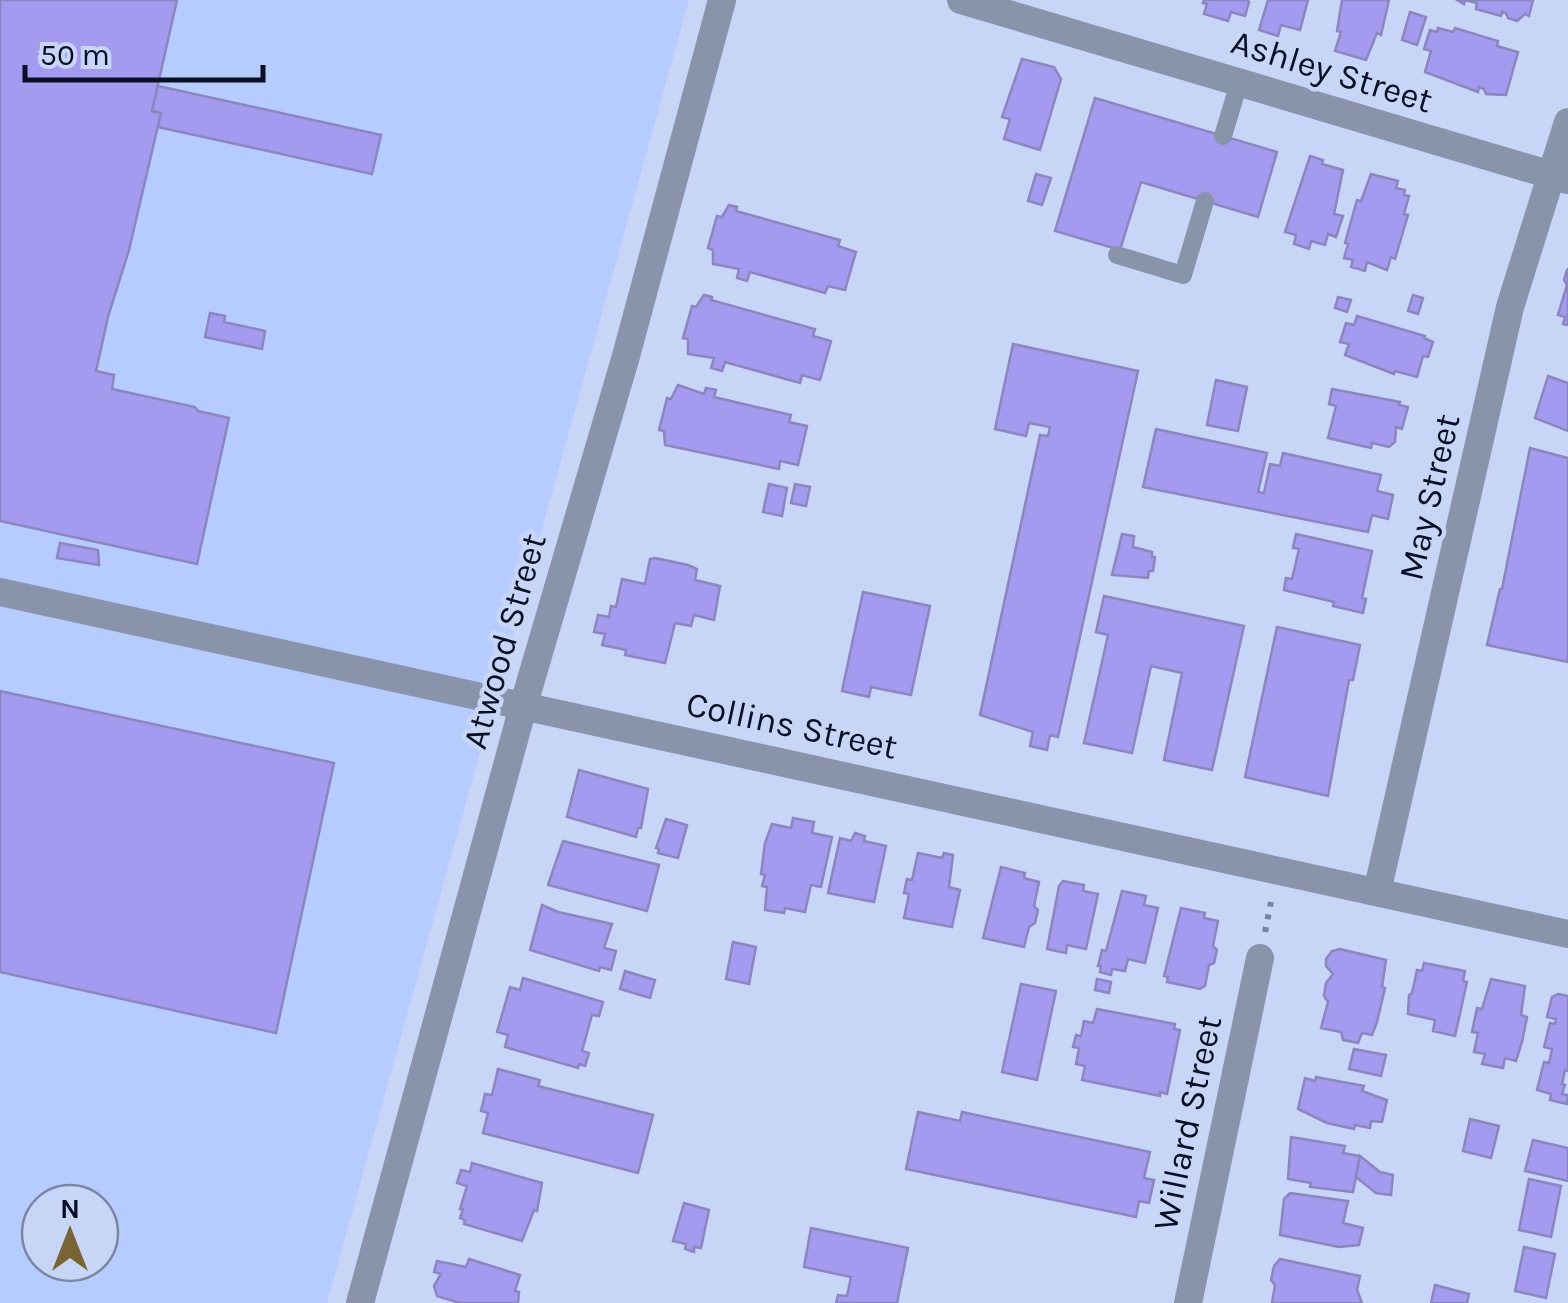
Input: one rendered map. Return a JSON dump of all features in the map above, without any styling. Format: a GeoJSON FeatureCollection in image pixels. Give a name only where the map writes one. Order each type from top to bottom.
{"type":"FeatureCollection","features":[{"type":"Feature","properties":{"kind":"street","name":"Atwood Street"},"geometry":{"type":"LineString","coordinates":[[360,1303],[722,0]]}},
{"type":"Feature","properties":{"kind":"street","name":"Ashley Street"},"geometry":{"type":"LineString","coordinates":[[960,0],[1560,178]]}},
{"type":"Feature","properties":{"kind":"street","name":"May Street"},"geometry":{"type":"LineString","coordinates":[[1378,892],[1510,307],[1560,178],[1568,122]]}},
{"type":"Feature","properties":{"kind":"street","name":"Collins Street"},"geometry":{"type":"LineString","coordinates":[[0,592],[1568,934]]}},
{"type":"Feature","properties":{"kind":"street","name":"Willard Street"},"geometry":{"type":"LineString","coordinates":[[1188,1303],[1260,958]]}},
{"type":"Feature","properties":{"kind":"lane"},"geometry":{"type":"LineString","coordinates":[[1223,136],[1239,83]]}},
{"type":"Feature","properties":{"kind":"lane"},"geometry":{"type":"LineString","coordinates":[[1117,256],[1183,275],[1204,201]]}},
{"type":"Feature","properties":{"kind":"shaded area"},"geometry":{"type":"Polygon","coordinates":[[[0,0],[689,0],[327,1303],[0,1303],[0,0]]]}},
{"type":"Feature","properties":{"kind":"building"},"geometry":{"type":"Polygon","coordinates":[[[0,0],[177,0],[152,111],[161,113],[96,371],[114,375],[112,389],[229,418],[197,564],[0,521],[0,0]]]}},
{"type":"Feature","properties":{"kind":"building"},"geometry":{"type":"Polygon","coordinates":[[[1204,0],[1249,2],[1245,16],[1231,12],[1228,21],[1204,14],[1204,0]]]}},
{"type":"Feature","properties":{"kind":"building"},"geometry":{"type":"Polygon","coordinates":[[[1268,0],[1308,0],[1300,30],[1281,25],[1278,36],[1259,30],[1268,0]]]}},
{"type":"Feature","properties":{"kind":"building"},"geometry":{"type":"Polygon","coordinates":[[[1342,0],[1389,0],[1381,35],[1377,33],[1366,60],[1335,51],[1341,32],[1337,31],[1342,0]]]}},
{"type":"Feature","properties":{"kind":"building"},"geometry":{"type":"Polygon","coordinates":[[[1465,0],[1533,0],[1529,16],[1525,14],[1517,21],[1506,13],[1501,16],[1476,9],[1477,3],[1465,0]]]}},
{"type":"Feature","properties":{"kind":"building"},"geometry":{"type":"Polygon","coordinates":[[[1410,12],[1426,17],[1417,45],[1402,40],[1410,12]]]}},
{"type":"Feature","properties":{"kind":"building"},"geometry":{"type":"Polygon","coordinates":[[[1438,28],[1453,32],[1455,28],[1498,41],[1497,46],[1518,52],[1506,95],[1486,94],[1479,87],[1478,92],[1425,72],[1431,51],[1424,49],[1430,30],[1437,32],[1438,28]]]}},
{"type":"Feature","properties":{"kind":"building"},"geometry":{"type":"Polygon","coordinates":[[[1022,59],[1054,67],[1061,79],[1040,150],[1004,139],[1010,119],[1002,117],[1022,59]]]}},
{"type":"Feature","properties":{"kind":"building"},"geometry":{"type":"Polygon","coordinates":[[[158,86],[381,135],[372,174],[158,127],[161,113],[152,111],[158,86]]]}},
{"type":"Feature","properties":{"kind":"building"},"geometry":{"type":"Polygon","coordinates":[[[1095,98],[1277,152],[1258,217],[1141,182],[1120,250],[1055,231],[1095,98]]]}},
{"type":"Feature","properties":{"kind":"building"},"geometry":{"type":"Polygon","coordinates":[[[1310,156],[1343,170],[1334,214],[1343,216],[1336,237],[1328,234],[1325,245],[1311,241],[1309,249],[1294,244],[1296,235],[1285,232],[1310,156]]]}},
{"type":"Feature","properties":{"kind":"building"},"geometry":{"type":"Polygon","coordinates":[[[1036,174],[1051,178],[1042,205],[1028,201],[1036,174]]]}},
{"type":"Feature","properties":{"kind":"building"},"geometry":{"type":"Polygon","coordinates":[[[1371,174],[1398,181],[1396,188],[1405,190],[1404,195],[1409,196],[1404,214],[1408,215],[1395,259],[1391,257],[1387,270],[1367,262],[1365,271],[1351,267],[1353,260],[1344,258],[1357,200],[1361,201],[1371,174]]]}},
{"type":"Feature","properties":{"kind":"building"},"geometry":{"type":"Polygon","coordinates":[[[729,205],[737,207],[736,211],[840,240],[838,246],[856,252],[845,290],[828,286],[825,293],[750,272],[747,281],[737,278],[739,269],[713,264],[713,250],[708,248],[717,216],[722,217],[729,205]]]}},
{"type":"Feature","properties":{"kind":"building"},"geometry":{"type":"Polygon","coordinates":[[[1568,269],[1568,325],[1563,324],[1565,317],[1558,315],[1568,269]]]}},
{"type":"Feature","properties":{"kind":"building"},"geometry":{"type":"Polygon","coordinates":[[[704,295],[815,329],[813,336],[831,341],[820,380],[802,375],[800,383],[725,362],[722,371],[711,368],[714,358],[688,354],[688,339],[683,338],[692,306],[696,307],[704,295]]]}},
{"type":"Feature","properties":{"kind":"building"},"geometry":{"type":"Polygon","coordinates":[[[1413,295],[1423,298],[1418,314],[1408,311],[1413,295]]]}},
{"type":"Feature","properties":{"kind":"building"},"geometry":{"type":"Polygon","coordinates":[[[1338,297],[1351,300],[1347,312],[1335,308],[1338,297]]]}},
{"type":"Feature","properties":{"kind":"building"},"geometry":{"type":"Polygon","coordinates":[[[210,313],[225,316],[224,322],[265,331],[262,349],[205,337],[210,313]]]}},
{"type":"Feature","properties":{"kind":"building"},"geometry":{"type":"Polygon","coordinates":[[[1357,316],[1425,336],[1433,342],[1428,357],[1423,356],[1417,377],[1395,371],[1394,374],[1345,355],[1349,344],[1340,342],[1346,323],[1354,325],[1357,316]]]}},
{"type":"Feature","properties":{"kind":"building"},"geometry":{"type":"Polygon","coordinates":[[[1013,344],[1138,371],[1058,737],[1050,735],[1047,750],[1030,746],[1033,732],[980,715],[1040,435],[1048,436],[1050,427],[1029,423],[1026,436],[995,429],[1013,344]]]}},
{"type":"Feature","properties":{"kind":"building"},"geometry":{"type":"Polygon","coordinates":[[[1548,376],[1568,383],[1568,431],[1535,418],[1548,376]]]}},
{"type":"Feature","properties":{"kind":"building"},"geometry":{"type":"Polygon","coordinates":[[[1216,380],[1247,387],[1238,431],[1207,425],[1216,380]]]}},
{"type":"Feature","properties":{"kind":"building"},"geometry":{"type":"Polygon","coordinates":[[[678,385],[704,394],[706,388],[716,390],[714,397],[791,415],[789,422],[807,426],[798,465],[780,461],[779,469],[665,445],[664,431],[659,430],[667,398],[671,399],[678,385]]]}},
{"type":"Feature","properties":{"kind":"building"},"geometry":{"type":"Polygon","coordinates":[[[1332,389],[1400,402],[1399,405],[1408,407],[1402,429],[1396,427],[1395,442],[1389,447],[1372,443],[1371,448],[1328,438],[1336,406],[1329,404],[1332,389]]]}},
{"type":"Feature","properties":{"kind":"building"},"geometry":{"type":"Polygon","coordinates":[[[1156,429],[1267,453],[1258,492],[1264,493],[1270,464],[1280,466],[1283,453],[1381,475],[1377,491],[1393,495],[1388,519],[1372,515],[1368,532],[1143,487],[1156,429]]]}},
{"type":"Feature","properties":{"kind":"building"},"geometry":{"type":"Polygon","coordinates":[[[1530,448],[1568,458],[1568,662],[1487,645],[1530,448]]]}},
{"type":"Feature","properties":{"kind":"building"},"geometry":{"type":"Polygon","coordinates":[[[769,484],[787,488],[782,516],[763,512],[769,484]]]}},
{"type":"Feature","properties":{"kind":"building"},"geometry":{"type":"Polygon","coordinates":[[[795,484],[810,487],[806,506],[791,503],[795,484]]]}},
{"type":"Feature","properties":{"kind":"building"},"geometry":{"type":"Polygon","coordinates":[[[1122,534],[1134,536],[1133,547],[1152,552],[1155,557],[1148,578],[1112,575],[1122,534]]]}},
{"type":"Feature","properties":{"kind":"building"},"geometry":{"type":"Polygon","coordinates":[[[1296,534],[1372,551],[1362,598],[1366,599],[1363,613],[1284,590],[1286,578],[1292,579],[1299,549],[1293,548],[1296,534]]]}},
{"type":"Feature","properties":{"kind":"building"},"geometry":{"type":"Polygon","coordinates":[[[60,543],[98,550],[99,565],[57,558],[60,543]]]}},
{"type":"Feature","properties":{"kind":"building"},"geometry":{"type":"Polygon","coordinates":[[[650,559],[688,565],[697,569],[695,580],[720,586],[714,620],[694,615],[691,626],[675,623],[665,663],[625,655],[626,650],[602,645],[605,634],[594,632],[598,615],[609,617],[611,606],[616,607],[622,579],[645,584],[650,559]]]}},
{"type":"Feature","properties":{"kind":"building"},"geometry":{"type":"Polygon","coordinates":[[[863,592],[930,606],[911,695],[871,687],[869,697],[842,691],[863,592]]]}},
{"type":"Feature","properties":{"kind":"building"},"geometry":{"type":"Polygon","coordinates":[[[1104,596],[1244,626],[1212,770],[1164,760],[1182,673],[1151,666],[1132,753],[1084,743],[1108,635],[1096,632],[1104,596]]]}},
{"type":"Feature","properties":{"kind":"building"},"geometry":{"type":"Polygon","coordinates":[[[1277,627],[1360,645],[1353,680],[1349,680],[1328,796],[1245,777],[1277,627]]]}},
{"type":"Feature","properties":{"kind":"building"},"geometry":{"type":"Polygon","coordinates":[[[0,691],[334,763],[276,1033],[0,972],[0,691]]]}},
{"type":"Feature","properties":{"kind":"building"},"geometry":{"type":"Polygon","coordinates":[[[579,770],[648,789],[636,837],[567,817],[579,770]]]}},
{"type":"Feature","properties":{"kind":"building"},"geometry":{"type":"Polygon","coordinates":[[[793,818],[814,822],[812,833],[832,837],[821,887],[811,885],[805,912],[765,910],[767,887],[762,886],[765,875],[761,874],[765,843],[772,824],[791,828],[793,818]]]}},
{"type":"Feature","properties":{"kind":"building"},"geometry":{"type":"Polygon","coordinates":[[[666,819],[687,825],[678,858],[658,853],[656,848],[666,819]]]}},
{"type":"Feature","properties":{"kind":"building"},"geometry":{"type":"Polygon","coordinates":[[[855,833],[865,836],[864,841],[886,846],[874,902],[828,893],[840,838],[851,841],[855,833]]]}},
{"type":"Feature","properties":{"kind":"building"},"geometry":{"type":"Polygon","coordinates":[[[563,841],[659,865],[647,911],[548,885],[563,841]]]}},
{"type":"Feature","properties":{"kind":"building"},"geometry":{"type":"Polygon","coordinates":[[[918,853],[942,858],[944,853],[953,855],[949,887],[960,890],[952,927],[904,918],[909,894],[904,893],[907,879],[912,880],[918,853]]]}},
{"type":"Feature","properties":{"kind":"building"},"geometry":{"type":"Polygon","coordinates":[[[1001,867],[1025,873],[1024,878],[1039,882],[1035,923],[1029,927],[1024,947],[983,938],[1001,867]]]}},
{"type":"Feature","properties":{"kind":"building"},"geometry":{"type":"Polygon","coordinates":[[[1063,881],[1084,885],[1083,891],[1098,894],[1086,949],[1067,945],[1066,953],[1047,949],[1063,881]]]}},
{"type":"Feature","properties":{"kind":"building"},"geometry":{"type":"Polygon","coordinates":[[[1122,891],[1146,896],[1144,905],[1158,908],[1145,963],[1128,959],[1125,971],[1112,969],[1111,975],[1100,972],[1098,966],[1102,950],[1106,951],[1122,891]]]}},
{"type":"Feature","properties":{"kind":"building"},"geometry":{"type":"Polygon","coordinates":[[[542,905],[612,924],[604,948],[616,951],[611,970],[600,967],[599,971],[530,950],[542,905]]]}},
{"type":"Feature","properties":{"kind":"building"},"geometry":{"type":"Polygon","coordinates":[[[1181,908],[1205,913],[1204,918],[1218,921],[1214,963],[1209,965],[1205,986],[1200,989],[1167,982],[1168,977],[1164,976],[1181,908]]]}},
{"type":"Feature","properties":{"kind":"building"},"geometry":{"type":"Polygon","coordinates":[[[733,942],[756,947],[749,984],[726,979],[733,942]]]}},
{"type":"Feature","properties":{"kind":"building"},"geometry":{"type":"Polygon","coordinates":[[[1340,949],[1386,960],[1382,987],[1385,988],[1377,1022],[1372,1035],[1362,1033],[1358,1043],[1343,1040],[1341,1032],[1321,1028],[1328,1002],[1324,996],[1326,983],[1333,974],[1326,959],[1332,951],[1340,949]]]}},
{"type":"Feature","properties":{"kind":"building"},"geometry":{"type":"Polygon","coordinates":[[[1424,963],[1465,971],[1463,981],[1467,982],[1455,1036],[1433,1031],[1435,1020],[1408,1014],[1409,995],[1417,970],[1422,971],[1424,963]]]}},
{"type":"Feature","properties":{"kind":"building"},"geometry":{"type":"Polygon","coordinates":[[[625,971],[655,980],[650,998],[620,989],[625,971]]]}},
{"type":"Feature","properties":{"kind":"building"},"geometry":{"type":"Polygon","coordinates":[[[523,978],[603,1002],[599,1016],[592,1015],[582,1051],[589,1053],[585,1066],[579,1064],[578,1068],[505,1047],[508,1035],[497,1032],[510,987],[520,990],[523,978]]]}},
{"type":"Feature","properties":{"kind":"building"},"geometry":{"type":"Polygon","coordinates":[[[1097,979],[1111,982],[1109,993],[1095,990],[1097,979]]]}},
{"type":"Feature","properties":{"kind":"building"},"geometry":{"type":"Polygon","coordinates":[[[1491,979],[1525,986],[1521,1015],[1527,1017],[1522,1042],[1516,1061],[1505,1058],[1503,1068],[1482,1064],[1485,1054],[1474,1052],[1478,1033],[1472,1032],[1477,1008],[1482,1009],[1491,979]]]}},
{"type":"Feature","properties":{"kind":"building"},"geometry":{"type":"Polygon","coordinates":[[[1021,984],[1056,991],[1037,1080],[1002,1072],[1021,984]]]}},
{"type":"Feature","properties":{"kind":"building"},"geometry":{"type":"Polygon","coordinates":[[[1568,996],[1568,1071],[1565,1070],[1562,1084],[1562,1094],[1568,1095],[1567,1104],[1550,1100],[1551,1094],[1537,1090],[1544,1062],[1549,1063],[1552,1049],[1544,1047],[1550,1023],[1555,1024],[1556,1019],[1547,1017],[1552,997],[1568,996]]]}},
{"type":"Feature","properties":{"kind":"building"},"geometry":{"type":"Polygon","coordinates":[[[1097,1009],[1175,1024],[1174,1029],[1180,1030],[1167,1094],[1160,1092],[1160,1096],[1082,1080],[1085,1066],[1076,1064],[1079,1048],[1073,1047],[1076,1035],[1081,1036],[1084,1021],[1093,1023],[1097,1009]]]}},
{"type":"Feature","properties":{"kind":"building"},"geometry":{"type":"Polygon","coordinates":[[[1354,1049],[1386,1055],[1381,1076],[1349,1069],[1354,1049]]]}},
{"type":"Feature","properties":{"kind":"building"},"geometry":{"type":"Polygon","coordinates":[[[498,1069],[540,1080],[538,1086],[653,1115],[638,1173],[483,1133],[488,1113],[481,1111],[485,1094],[492,1095],[498,1069]]]}},
{"type":"Feature","properties":{"kind":"building"},"geometry":{"type":"Polygon","coordinates":[[[1316,1077],[1364,1086],[1362,1091],[1387,1100],[1382,1122],[1371,1121],[1370,1128],[1355,1125],[1354,1129],[1327,1123],[1298,1109],[1305,1078],[1315,1081],[1316,1077]]]}},
{"type":"Feature","properties":{"kind":"building"},"geometry":{"type":"Polygon","coordinates":[[[918,1112],[960,1121],[962,1112],[1150,1152],[1144,1178],[1154,1180],[1149,1203],[1139,1201],[1136,1217],[906,1169],[918,1112]]]}},
{"type":"Feature","properties":{"kind":"building"},"geometry":{"type":"Polygon","coordinates":[[[1470,1119],[1499,1126],[1491,1158],[1463,1151],[1470,1119]]]}},
{"type":"Feature","properties":{"kind":"building"},"geometry":{"type":"Polygon","coordinates":[[[1291,1137],[1345,1146],[1343,1153],[1360,1156],[1353,1192],[1310,1187],[1311,1183],[1288,1179],[1291,1137]]]}},
{"type":"Feature","properties":{"kind":"building"},"geometry":{"type":"Polygon","coordinates":[[[1533,1140],[1568,1148],[1568,1181],[1525,1171],[1533,1140]]]}},
{"type":"Feature","properties":{"kind":"building"},"geometry":{"type":"Polygon","coordinates":[[[1360,1156],[1380,1172],[1393,1175],[1391,1195],[1376,1193],[1356,1177],[1360,1156]]]}},
{"type":"Feature","properties":{"kind":"building"},"geometry":{"type":"Polygon","coordinates":[[[472,1163],[542,1183],[537,1211],[534,1210],[522,1241],[464,1224],[465,1220],[460,1218],[467,1186],[457,1183],[461,1170],[470,1172],[472,1163]]]}},
{"type":"Feature","properties":{"kind":"building"},"geometry":{"type":"Polygon","coordinates":[[[1529,1179],[1561,1186],[1551,1237],[1519,1230],[1529,1179]]]}},
{"type":"Feature","properties":{"kind":"building"},"geometry":{"type":"Polygon","coordinates":[[[1290,1193],[1348,1201],[1343,1223],[1363,1228],[1359,1245],[1339,1247],[1280,1235],[1284,1199],[1290,1193]]]}},
{"type":"Feature","properties":{"kind":"building"},"geometry":{"type":"Polygon","coordinates":[[[684,1203],[709,1210],[701,1248],[694,1247],[694,1252],[685,1249],[686,1244],[673,1241],[684,1203]]]}},
{"type":"Feature","properties":{"kind":"building"},"geometry":{"type":"Polygon","coordinates":[[[811,1228],[908,1248],[897,1303],[836,1303],[838,1295],[847,1296],[851,1277],[804,1267],[811,1228]]]}},
{"type":"Feature","properties":{"kind":"building"},"geometry":{"type":"Polygon","coordinates":[[[1524,1247],[1555,1254],[1546,1298],[1515,1291],[1524,1247]]]}},
{"type":"Feature","properties":{"kind":"building"},"geometry":{"type":"Polygon","coordinates":[[[469,1259],[520,1275],[515,1291],[519,1292],[518,1303],[460,1303],[437,1296],[434,1286],[441,1274],[434,1272],[437,1261],[466,1267],[469,1259]]]}},
{"type":"Feature","properties":{"kind":"building"},"geometry":{"type":"Polygon","coordinates":[[[1280,1259],[1360,1276],[1357,1290],[1362,1303],[1272,1303],[1275,1285],[1271,1280],[1280,1259]]]}},
{"type":"Feature","properties":{"kind":"building"},"geometry":{"type":"Polygon","coordinates":[[[1435,1285],[1469,1294],[1467,1303],[1431,1303],[1435,1285]]]}}]}
